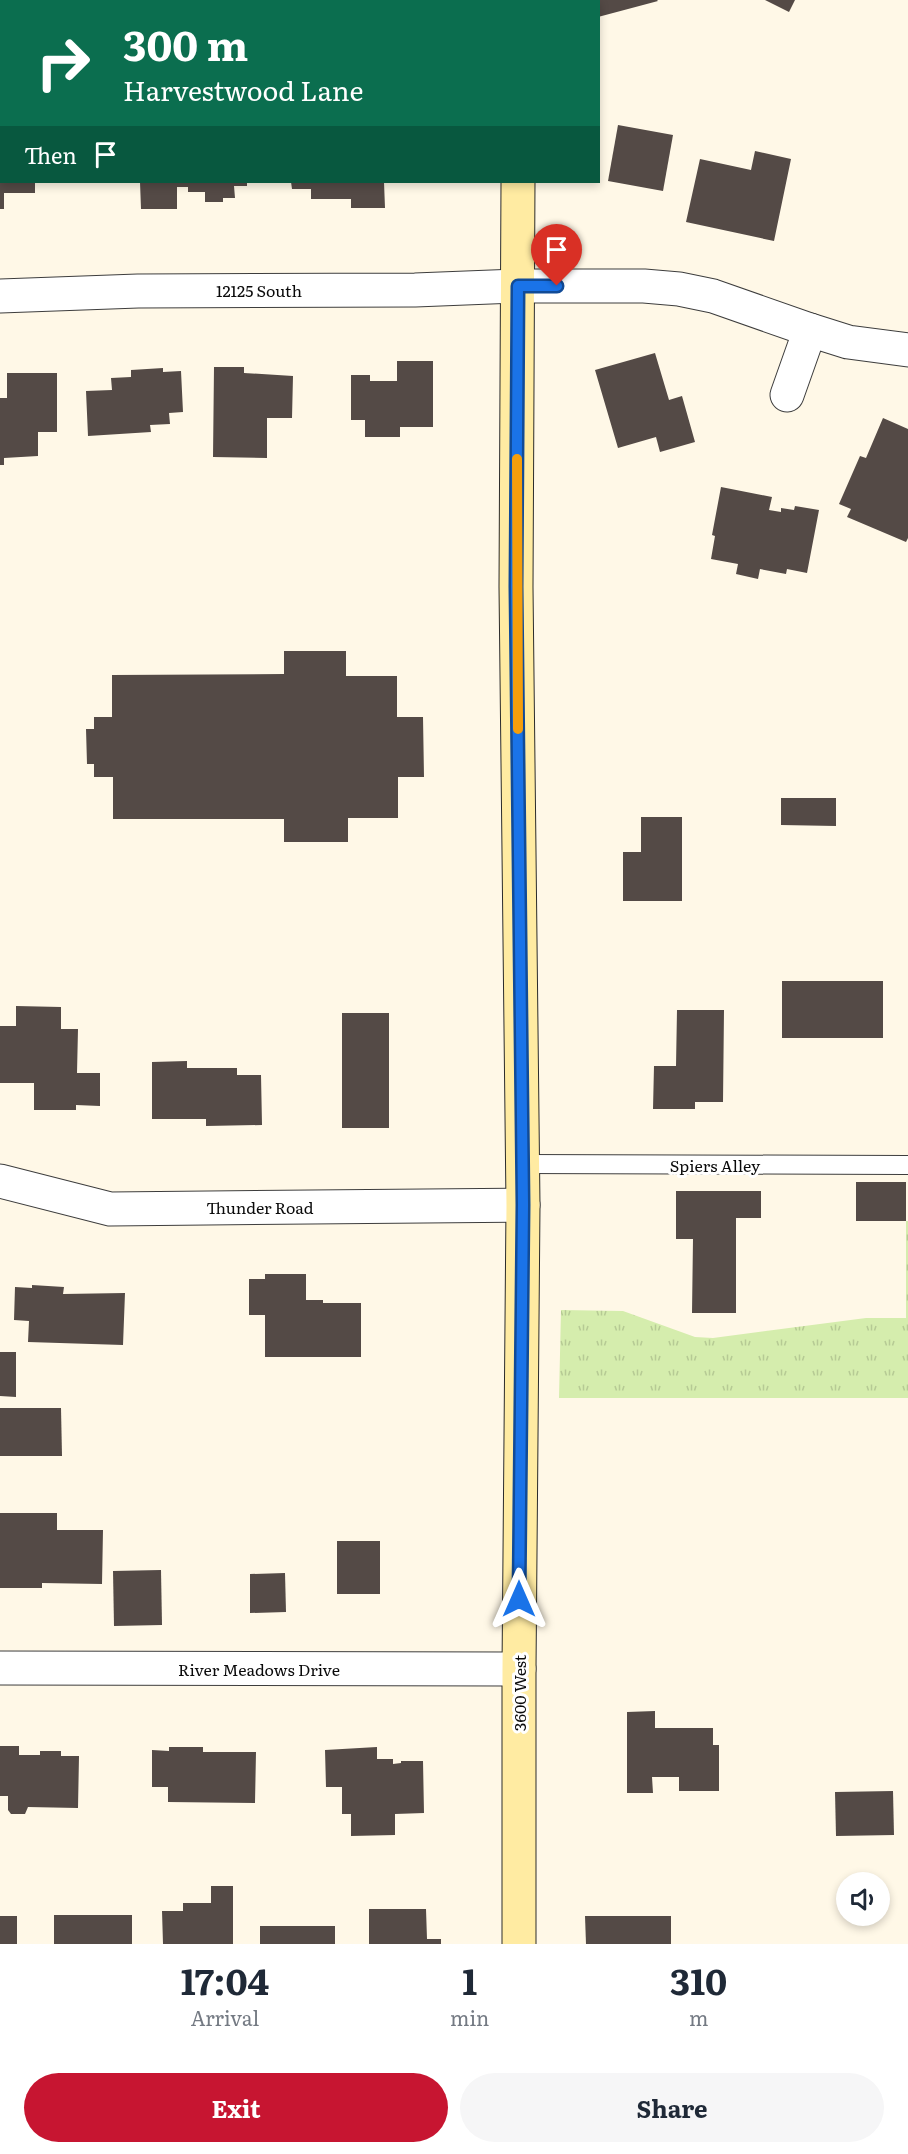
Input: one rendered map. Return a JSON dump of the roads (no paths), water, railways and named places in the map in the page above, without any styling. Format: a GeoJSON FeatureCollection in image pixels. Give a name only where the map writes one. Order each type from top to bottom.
{"type":"FeatureCollection","features":[{"type":"Feature","properties":{"kind":"main road","name":"3600 West"},"geometry":{"type":"LineString","coordinates":[[518,183],[516,587],[523,1205],[519,1944]]}},
{"type":"Feature","properties":{"kind":"street","name":"12125 South"},"geometry":{"type":"LineString","coordinates":[[0,296],[138,291],[644,286],[679,289],[713,296],[849,342],[908,350]]}},
{"type":"Feature","properties":{"kind":"street"},"geometry":{"type":"LineString","coordinates":[[786,395],[810,330]]}},
{"type":"Feature","properties":{"kind":"street","name":"Thunder Road"},"geometry":{"type":"LineString","coordinates":[[0,1181],[110,1209],[523,1205]]}},
{"type":"Feature","properties":{"kind":"street","name":"River Meadows Drive"},"geometry":{"type":"LineString","coordinates":[[0,1668],[519,1670]]}},
{"type":"Feature","properties":{"kind":"lane","name":"Spiers Alley"},"geometry":{"type":"LineString","coordinates":[[522,1164],[908,1165]]}}]}
